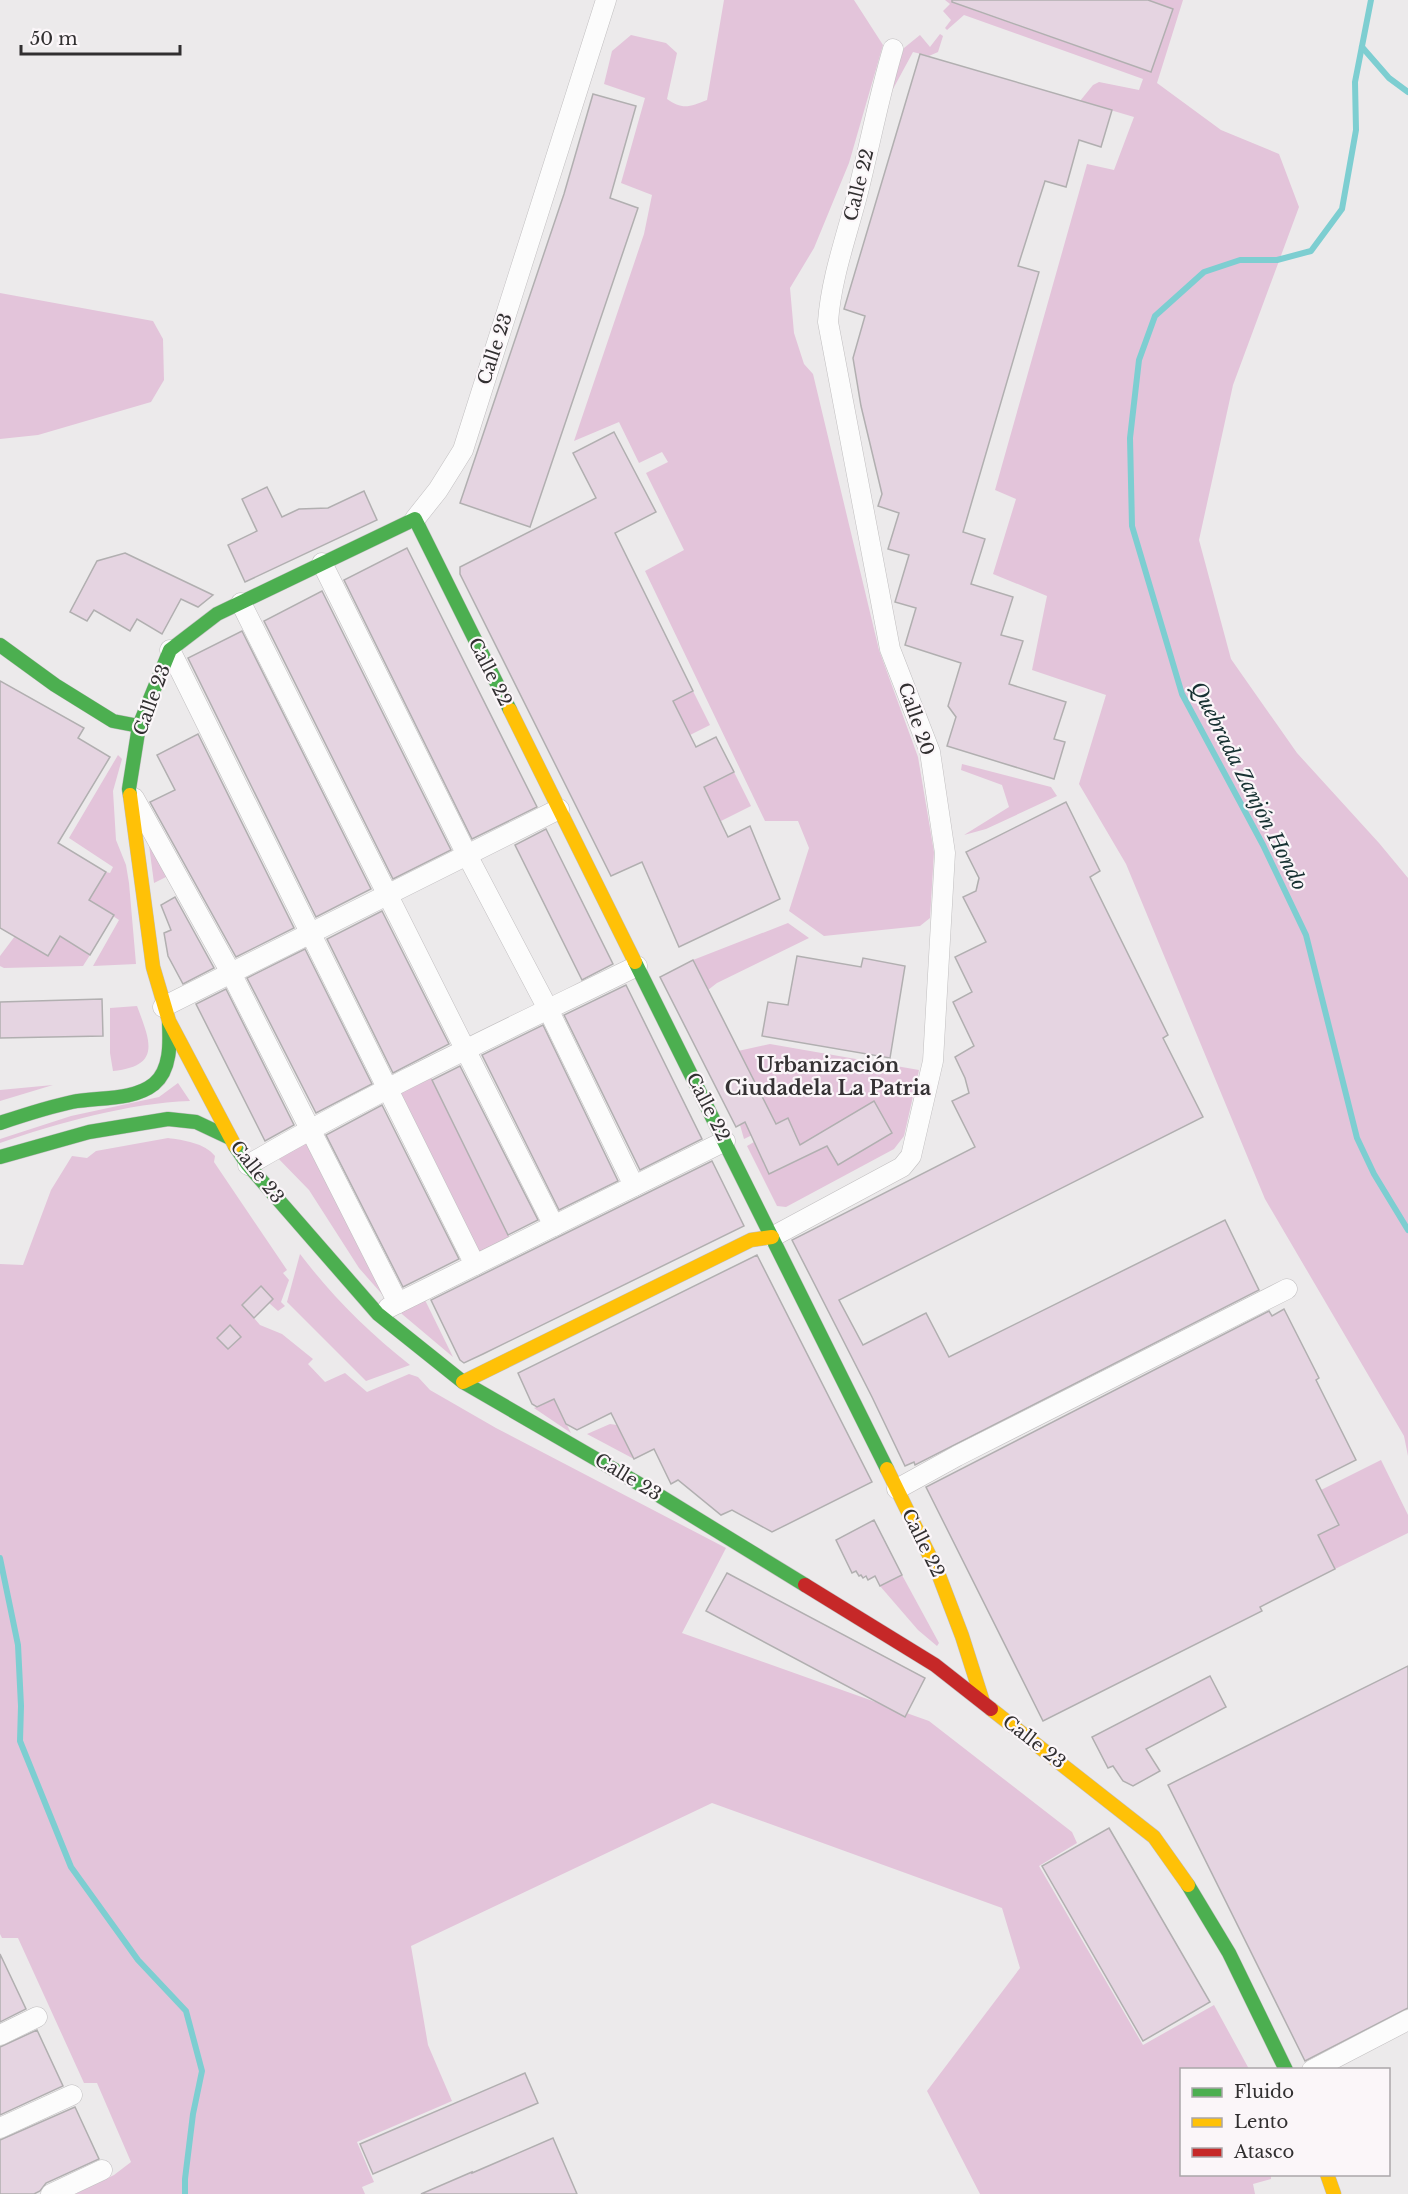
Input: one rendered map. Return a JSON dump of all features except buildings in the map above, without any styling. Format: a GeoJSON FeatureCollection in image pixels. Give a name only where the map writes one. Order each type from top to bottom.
{"type":"FeatureCollection","features":[{"type":"Feature","properties":{"kind":"main road","name":"Calle 23"},"geometry":{"type":"LineString","coordinates":[[415,519],[217,614],[170,650],[139,726],[129,789],[153,967],[166,1014],[230,1138],[248,1165],[378,1314],[463,1382],[945,1660],[983,1702],[1154,1837],[1181,1873],[1230,1953],[1285,2068]]}},
{"type":"Feature","properties":{"kind":"main road","name":"Calle 22"},"geometry":{"type":"LineString","coordinates":[[415,519],[726,1141],[938,1572],[983,1702]]}},
{"type":"Feature","properties":{"kind":"main road"},"geometry":{"type":"LineString","coordinates":[[0,645],[55,686],[113,721],[139,726]]}},
{"type":"Feature","properties":{"kind":"main road"},"geometry":{"type":"LineString","coordinates":[[0,1123],[74,1102],[132,1093],[152,1086],[164,1072],[168,1059],[166,1014]]}},
{"type":"Feature","properties":{"kind":"main road"},"geometry":{"type":"LineString","coordinates":[[0,1157],[43,1143],[120,1125],[182,1118],[206,1124],[230,1138]]}},
{"type":"Feature","properties":{"kind":"main road"},"geometry":{"type":"LineString","coordinates":[[463,1382],[751,1240],[772,1237]]}},
{"type":"Feature","properties":{"kind":"main road"},"geometry":{"type":"LineString","coordinates":[[945,1660],[962,1636]]}},
{"type":"Feature","properties":{"kind":"main road"},"geometry":{"type":"LineString","coordinates":[[1328,2176],[1334,2194]]}},
{"type":"Feature","properties":{"kind":"street","name":"Calle 23"},"geometry":{"type":"LineString","coordinates":[[415,519],[438,490],[463,450],[606,0]]}},
{"type":"Feature","properties":{"kind":"street","name":"Calle 22"},"geometry":{"type":"LineString","coordinates":[[828,322],[830,292],[893,49]]}},
{"type":"Feature","properties":{"kind":"street","name":"Calle 20"},"geometry":{"type":"LineString","coordinates":[[772,1237],[902,1167],[911,1156],[933,1061],[945,853],[930,752],[890,649],[828,322]]}},
{"type":"Feature","properties":{"kind":"street"},"geometry":{"type":"LineString","coordinates":[[322,563],[467,855],[548,1009],[634,1186]]}},
{"type":"Feature","properties":{"kind":"street"},"geometry":{"type":"LineString","coordinates":[[241,603],[554,1226]]}},
{"type":"Feature","properties":{"kind":"street"},"geometry":{"type":"LineString","coordinates":[[170,650],[475,1265]]}},
{"type":"Feature","properties":{"kind":"street"},"geometry":{"type":"LineString","coordinates":[[129,789],[231,973],[398,1303]]}},
{"type":"Feature","properties":{"kind":"street"},"geometry":{"type":"LineString","coordinates":[[166,1014],[231,973],[559,809]]}},
{"type":"Feature","properties":{"kind":"street"},"geometry":{"type":"LineString","coordinates":[[248,1165],[309,1129],[387,1089],[637,966]]}},
{"type":"Feature","properties":{"kind":"street"},"geometry":{"type":"LineString","coordinates":[[378,1314],[726,1141]]}},
{"type":"Feature","properties":{"kind":"street"},"geometry":{"type":"LineString","coordinates":[[897,1489],[998,1435],[1287,1289]]}},
{"type":"Feature","properties":{"kind":"street"},"geometry":{"type":"LineString","coordinates":[[0,2035],[37,2017]]}},
{"type":"Feature","properties":{"kind":"street"},"geometry":{"type":"LineString","coordinates":[[1316,2068],[1408,2020]]}},
{"type":"Feature","properties":{"kind":"street"},"geometry":{"type":"LineString","coordinates":[[0,2128],[72,2095]]}},
{"type":"Feature","properties":{"kind":"street"},"geometry":{"type":"LineString","coordinates":[[51,2194],[102,2170]]}},
{"type":"Feature","properties":{"kind":"shaded area"},"geometry":{"type":"Polygon","coordinates":[[[724,0],[854,0],[883,45],[849,163],[814,248],[790,288],[794,333],[804,364],[813,374],[879,650],[918,757],[934,852],[930,918],[920,926],[824,936],[789,911],[809,848],[798,821],[765,821],[645,571],[684,550],[646,473],[668,462],[662,452],[639,463],[619,422],[574,441],[644,234],[652,195],[621,183],[645,98],[604,84],[612,51],[631,35],[666,43],[677,53],[667,99],[682,106],[707,100],[724,0]]]}},
{"type":"Feature","properties":{"kind":"shaded area"},"geometry":{"type":"Polygon","coordinates":[[[945,0],[952,0],[976,11],[1151,72],[1173,9],[1148,0],[1183,0],[1157,83],[1221,130],[1279,154],[1299,207],[1233,385],[1199,540],[1231,659],[1297,753],[1408,878],[1408,1456],[1404,1436],[1265,1199],[1126,864],[1079,784],[1106,695],[1032,670],[1047,596],[993,574],[1016,499],[995,490],[1087,164],[1114,170],[1134,117],[1080,101],[1093,85],[1099,82],[1139,90],[1143,79],[964,15],[947,30],[945,28],[951,20],[943,11],[950,4],[945,0]]]}},
{"type":"Feature","properties":{"kind":"shaded area"},"geometry":{"type":"Polygon","coordinates":[[[940,34],[943,36],[938,52],[929,56],[913,52],[893,89],[891,86],[904,48],[920,35],[930,47],[940,34]]]}},
{"type":"Feature","properties":{"kind":"shaded area"},"geometry":{"type":"Polygon","coordinates":[[[0,293],[153,321],[163,339],[164,380],[151,402],[38,435],[0,439],[0,293]]]}},
{"type":"Feature","properties":{"kind":"shaded area"},"geometry":{"type":"Polygon","coordinates":[[[693,691],[710,725],[690,735],[673,701],[693,691]]]}},
{"type":"Feature","properties":{"kind":"shaded area"},"geometry":{"type":"Polygon","coordinates":[[[118,755],[122,759],[113,791],[116,840],[126,865],[129,883],[136,964],[93,966],[119,920],[89,900],[106,872],[110,873],[113,867],[69,838],[118,755]]]}},
{"type":"Feature","properties":{"kind":"shaded area"},"geometry":{"type":"Polygon","coordinates":[[[962,764],[1051,787],[1057,796],[986,829],[964,835],[1009,807],[1002,785],[961,770],[962,764]]]}},
{"type":"Feature","properties":{"kind":"shaded area"},"geometry":{"type":"Polygon","coordinates":[[[734,772],[751,806],[721,821],[704,787],[734,772]]]}},
{"type":"Feature","properties":{"kind":"shaded area"},"geometry":{"type":"Polygon","coordinates":[[[148,838],[168,876],[154,883],[148,838]]]}},
{"type":"Feature","properties":{"kind":"shaded area"},"geometry":{"type":"Polygon","coordinates":[[[788,923],[809,938],[717,983],[708,990],[693,960],[788,923]]]}},
{"type":"Feature","properties":{"kind":"shaded area"},"geometry":{"type":"Polygon","coordinates":[[[15,936],[48,956],[60,936],[90,955],[83,966],[4,968],[0,966],[0,956],[15,936]]]}},
{"type":"Feature","properties":{"kind":"shaded area"},"geometry":{"type":"Polygon","coordinates":[[[137,1006],[148,1041],[146,1057],[139,1064],[113,1071],[110,1053],[110,1008],[137,1006]]]}},
{"type":"Feature","properties":{"kind":"shaded area"},"geometry":{"type":"Polygon","coordinates":[[[770,1044],[919,1070],[904,1136],[894,1149],[786,1207],[777,1206],[747,1146],[754,1142],[769,1174],[805,1157],[787,1118],[744,1139],[740,1125],[768,1110],[738,1051],[770,1044]]]}},
{"type":"Feature","properties":{"kind":"shaded area"},"geometry":{"type":"Polygon","coordinates":[[[431,1077],[510,1238],[476,1256],[397,1094],[431,1077]]]}},
{"type":"Feature","properties":{"kind":"shaded area"},"geometry":{"type":"Polygon","coordinates":[[[178,1083],[190,1101],[143,1106],[94,1115],[0,1143],[0,1139],[71,1116],[159,1097],[178,1083]]]}},
{"type":"Feature","properties":{"kind":"shaded area"},"geometry":{"type":"Polygon","coordinates":[[[53,1085],[0,1101],[0,1090],[53,1085]]]}},
{"type":"Feature","properties":{"kind":"shaded area"},"geometry":{"type":"Polygon","coordinates":[[[309,1135],[388,1301],[359,1268],[309,1190],[273,1153],[309,1135]]]}},
{"type":"Feature","properties":{"kind":"shaded area"},"geometry":{"type":"Polygon","coordinates":[[[168,1138],[187,1141],[206,1148],[215,1156],[214,1162],[287,1270],[283,1273],[289,1280],[281,1302],[285,1306],[278,1311],[269,1303],[254,1318],[260,1325],[282,1334],[313,1359],[308,1364],[325,1382],[345,1373],[367,1392],[409,1374],[418,1377],[430,1390],[496,1428],[726,1548],[682,1633],[929,1721],[1072,1832],[1077,1843],[1039,1866],[1143,2045],[1214,2005],[1248,2068],[1180,2068],[1180,2176],[1271,2176],[1271,2179],[1253,2184],[1255,2194],[980,2194],[927,2091],[1020,1968],[1002,1908],[712,1803],[411,1946],[428,2045],[452,2101],[357,2142],[374,2182],[362,2187],[365,2194],[75,2194],[114,2175],[131,2162],[97,2083],[84,2083],[18,1938],[2,1938],[0,1934],[0,1264],[23,1265],[51,1190],[72,1156],[87,1158],[96,1151],[168,1138]]]}},
{"type":"Feature","properties":{"kind":"shaded area"},"geometry":{"type":"Polygon","coordinates":[[[300,1254],[351,1313],[410,1365],[366,1381],[287,1302],[300,1254]]]}},
{"type":"Feature","properties":{"kind":"shaded area"},"geometry":{"type":"Polygon","coordinates":[[[423,1296],[453,1357],[396,1309],[423,1296]]]}},
{"type":"Feature","properties":{"kind":"shaded area"},"geometry":{"type":"Polygon","coordinates":[[[554,1399],[571,1433],[534,1408],[554,1399]]]}},
{"type":"Feature","properties":{"kind":"shaded area"},"geometry":{"type":"Polygon","coordinates":[[[610,1424],[617,1425],[634,1459],[587,1434],[610,1424]]]}},
{"type":"Feature","properties":{"kind":"shaded area"},"geometry":{"type":"Polygon","coordinates":[[[1381,1460],[1408,1515],[1408,1533],[1335,1569],[1318,1535],[1338,1525],[1321,1490],[1381,1460]]]}},
{"type":"Feature","properties":{"kind":"shaded area"},"geometry":{"type":"Polygon","coordinates":[[[902,1575],[939,1643],[937,1646],[918,1630],[880,1586],[902,1575]]]}},
{"type":"Feature","properties":{"kind":"waterway","name":"Quebrada Zanjón Hondo"},"geometry":{"type":"LineString","coordinates":[[1371,0],[1355,82],[1356,130],[1342,209],[1311,251],[1277,260],[1240,260],[1204,272],[1155,316],[1139,360],[1130,438],[1132,526],[1182,694],[1263,845],[1306,935],[1357,1138],[1374,1174],[1408,1230]]}},
{"type":"Feature","properties":{"kind":"waterway"},"geometry":{"type":"LineString","coordinates":[[1362,47],[1389,78],[1408,92]]}},
{"type":"Feature","properties":{"kind":"waterway"},"geometry":{"type":"LineString","coordinates":[[0,1558],[18,1645],[20,1741],[71,1867],[138,1960],[186,2011],[202,2071],[193,2114],[185,2194]]}},
{"type":"Feature","properties":{"kind":"traffic: fast"},"geometry":{"type":"LineString","coordinates":[[130,795],[139,726],[170,650],[217,614],[415,519],[510,710]]}},
{"type":"Feature","properties":{"kind":"traffic: fast"},"geometry":{"type":"LineString","coordinates":[[0,645],[55,685],[113,721],[139,726]]}},
{"type":"Feature","properties":{"kind":"traffic: fast"},"geometry":{"type":"LineString","coordinates":[[635,962],[887,1469]]}},
{"type":"Feature","properties":{"kind":"traffic: fast"},"geometry":{"type":"LineString","coordinates":[[0,1123],[63,1104],[125,1096],[154,1084],[160,1078],[166,1064],[169,1023]]}},
{"type":"Feature","properties":{"kind":"traffic: fast"},"geometry":{"type":"LineString","coordinates":[[0,1157],[89,1132],[168,1119],[196,1122],[230,1138]]}},
{"type":"Feature","properties":{"kind":"traffic: fast"},"geometry":{"type":"LineString","coordinates":[[235,1146],[248,1165],[378,1314],[463,1382],[660,1496],[805,1585]]}},
{"type":"Feature","properties":{"kind":"traffic: fast"},"geometry":{"type":"LineString","coordinates":[[1188,1885],[1229,1953],[1285,2068]]}},
{"type":"Feature","properties":{"kind":"traffic: slow"},"geometry":{"type":"LineString","coordinates":[[510,710],[635,962]]}},
{"type":"Feature","properties":{"kind":"traffic: slow"},"geometry":{"type":"LineString","coordinates":[[130,795],[153,967],[169,1021],[235,1146]]}},
{"type":"Feature","properties":{"kind":"traffic: slow"},"geometry":{"type":"LineString","coordinates":[[463,1382],[751,1240],[772,1237]]}},
{"type":"Feature","properties":{"kind":"traffic: slow"},"geometry":{"type":"LineString","coordinates":[[887,1469],[938,1573],[962,1636],[983,1702]]}},
{"type":"Feature","properties":{"kind":"traffic: slow"},"geometry":{"type":"LineString","coordinates":[[991,1709],[1154,1837],[1188,1885]]}},
{"type":"Feature","properties":{"kind":"traffic: slow"},"geometry":{"type":"LineString","coordinates":[[1328,2176],[1334,2194]]}},
{"type":"Feature","properties":{"kind":"traffic: jam"},"geometry":{"type":"LineString","coordinates":[[805,1585],[935,1665],[991,1709]]}},
{"type":"Feature","properties":{"kind":"district","name":"Urbanización Ciudadela La Patria"},"geometry":{"type":"Point","coordinates":[828,1076]}}]}
